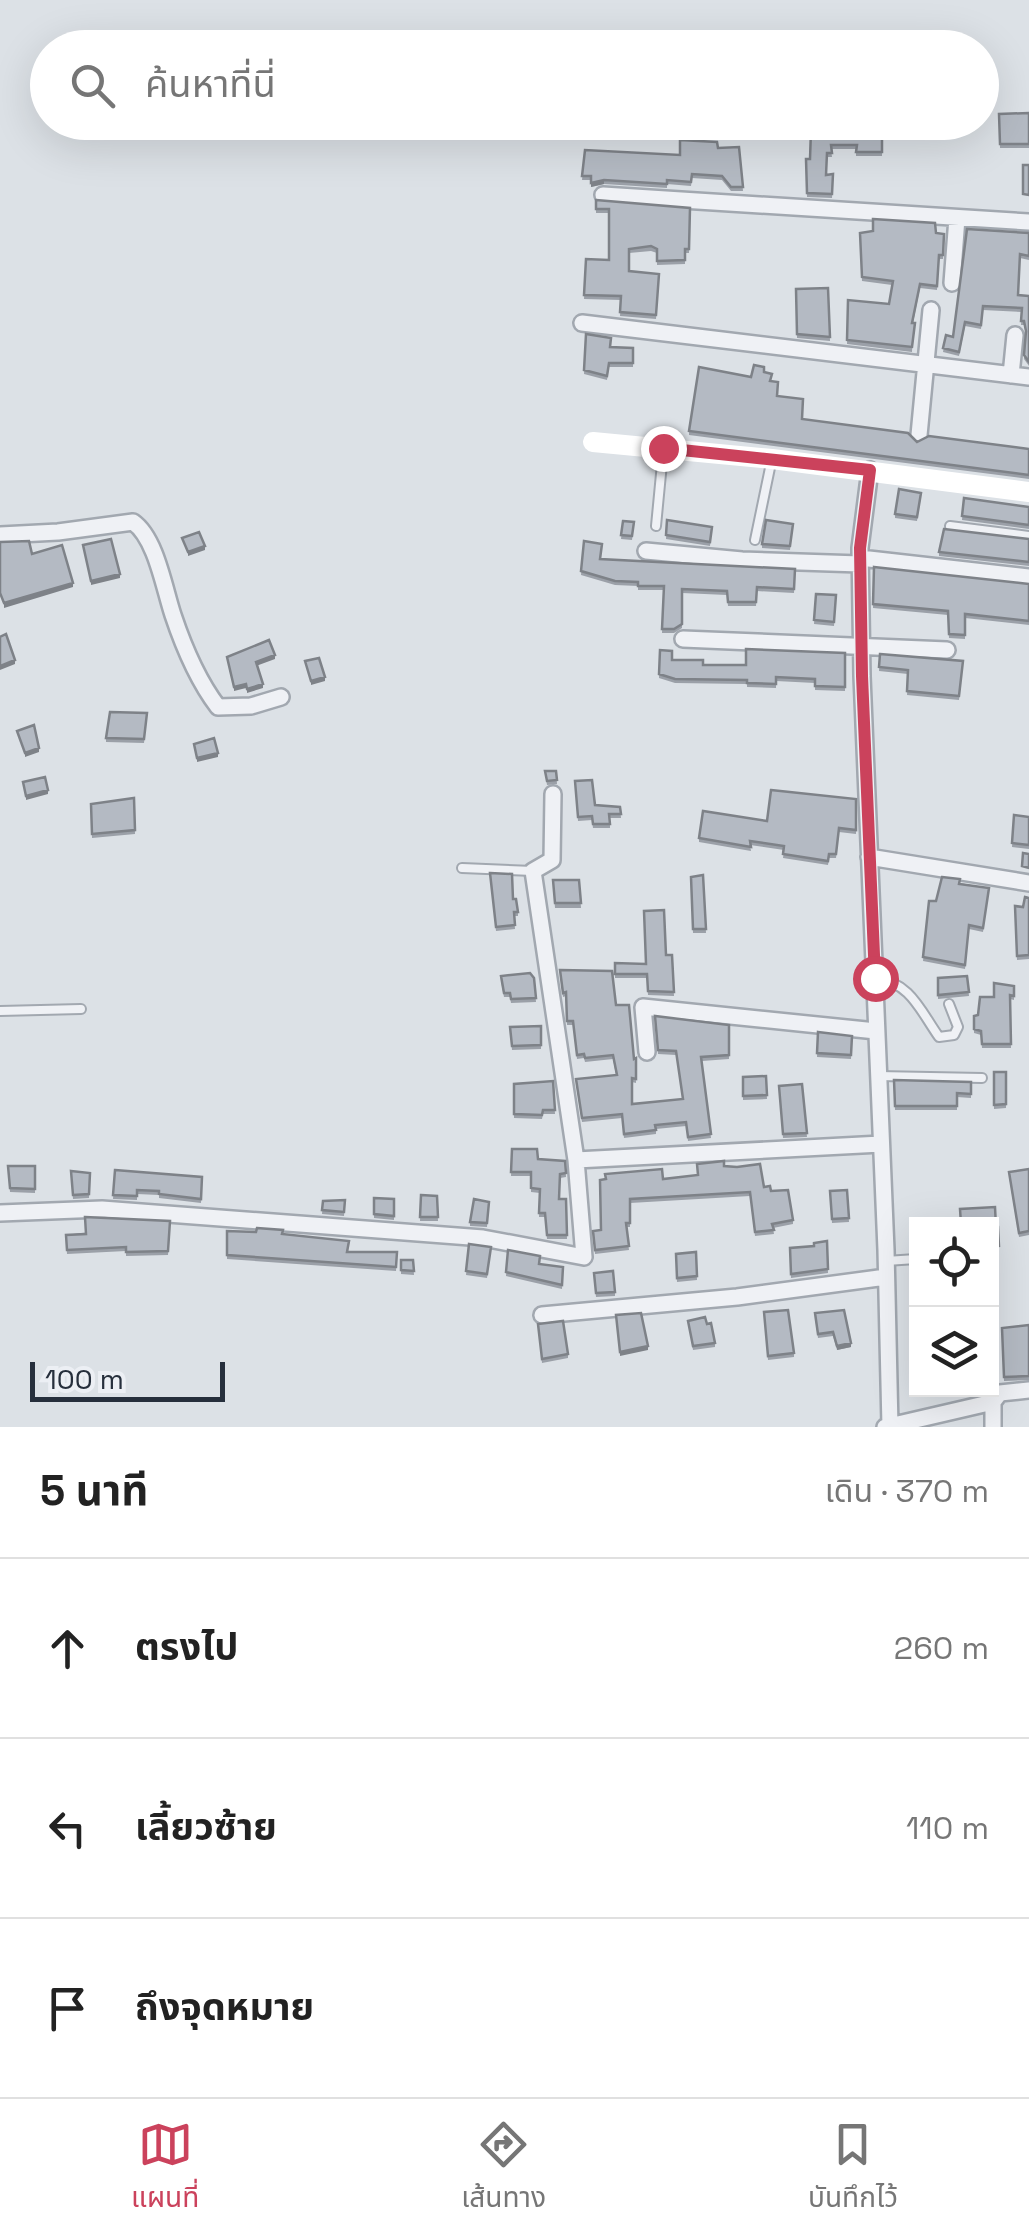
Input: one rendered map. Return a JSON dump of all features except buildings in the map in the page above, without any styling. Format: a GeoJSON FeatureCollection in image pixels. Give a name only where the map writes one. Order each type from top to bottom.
{"type":"FeatureCollection","features":[{"type":"Feature","properties":{"kind":"street"},"geometry":{"type":"LineString","coordinates":[[603,195],[1029,222]]}},
{"type":"Feature","properties":{"kind":"street"},"geometry":{"type":"LineString","coordinates":[[952,283],[957,218]]}},
{"type":"Feature","properties":{"kind":"street"},"geometry":{"type":"LineString","coordinates":[[919,435],[932,310]]}},
{"type":"Feature","properties":{"kind":"street"},"geometry":{"type":"LineString","coordinates":[[582,323],[1029,377]]}},
{"type":"Feature","properties":{"kind":"street"},"geometry":{"type":"LineString","coordinates":[[1011,375],[1014,335]]}},
{"type":"Feature","properties":{"kind":"street"},"geometry":{"type":"LineString","coordinates":[[593,442],[772,458],[1029,492]]}},
{"type":"Feature","properties":{"kind":"street"},"geometry":{"type":"LineString","coordinates":[[870,470],[860,561],[889,1427],[993,1402],[1000,1394],[1029,1390]]}},
{"type":"Feature","properties":{"kind":"street"},"geometry":{"type":"LineString","coordinates":[[0,534],[58,532],[133,522],[147,535],[180,632],[218,707],[251,706],[281,697]]}},
{"type":"Feature","properties":{"kind":"street"},"geometry":{"type":"LineString","coordinates":[[646,552],[742,560],[860,561],[1029,577]]}},
{"type":"Feature","properties":{"kind":"street"},"geometry":{"type":"LineString","coordinates":[[683,639],[947,650]]}},
{"type":"Feature","properties":{"kind":"street"},"geometry":{"type":"LineString","coordinates":[[0,1213],[102,1209],[483,1238],[584,1257],[576,1160],[533,870],[552,860],[554,794]]}},
{"type":"Feature","properties":{"kind":"street"},"geometry":{"type":"LineString","coordinates":[[869,856],[1029,884]]}},
{"type":"Feature","properties":{"kind":"street"},"geometry":{"type":"LineString","coordinates":[[647,1052],[642,1007],[876,1031]]}},
{"type":"Feature","properties":{"kind":"street"},"geometry":{"type":"LineString","coordinates":[[576,1160],[881,1144]]}},
{"type":"Feature","properties":{"kind":"street"},"geometry":{"type":"LineString","coordinates":[[542,1315],[737,1296],[886,1269]]}},
{"type":"Feature","properties":{"kind":"street"},"geometry":{"type":"LineString","coordinates":[[993,1402],[994,1427]]}},
{"type":"Feature","properties":{"kind":"lane"},"geometry":{"type":"LineString","coordinates":[[656,526],[663,448]]}},
{"type":"Feature","properties":{"kind":"lane"},"geometry":{"type":"LineString","coordinates":[[754,540],[772,458]]}},
{"type":"Feature","properties":{"kind":"lane"},"geometry":{"type":"LineString","coordinates":[[950,526],[1029,536]]}},
{"type":"Feature","properties":{"kind":"lane"},"geometry":{"type":"LineString","coordinates":[[462,868],[533,870]]}},
{"type":"Feature","properties":{"kind":"lane"},"geometry":{"type":"LineString","coordinates":[[875,978],[892,980],[904,987],[939,1037],[954,1035],[958,1028],[949,1004]]}},
{"type":"Feature","properties":{"kind":"lane"},"geometry":{"type":"LineString","coordinates":[[0,1011],[81,1009]]}},
{"type":"Feature","properties":{"kind":"lane"},"geometry":{"type":"LineString","coordinates":[[878,1076],[982,1078]]}},
{"type":"Feature","properties":{"kind":"lane"},"geometry":{"type":"LineString","coordinates":[[886,1269],[909,1261]]}},
{"type":"Feature","properties":{"kind":"route"},"geometry":{"type":"LineString","coordinates":[[663,448],[870,470],[860,548],[875,978]]}}]}
